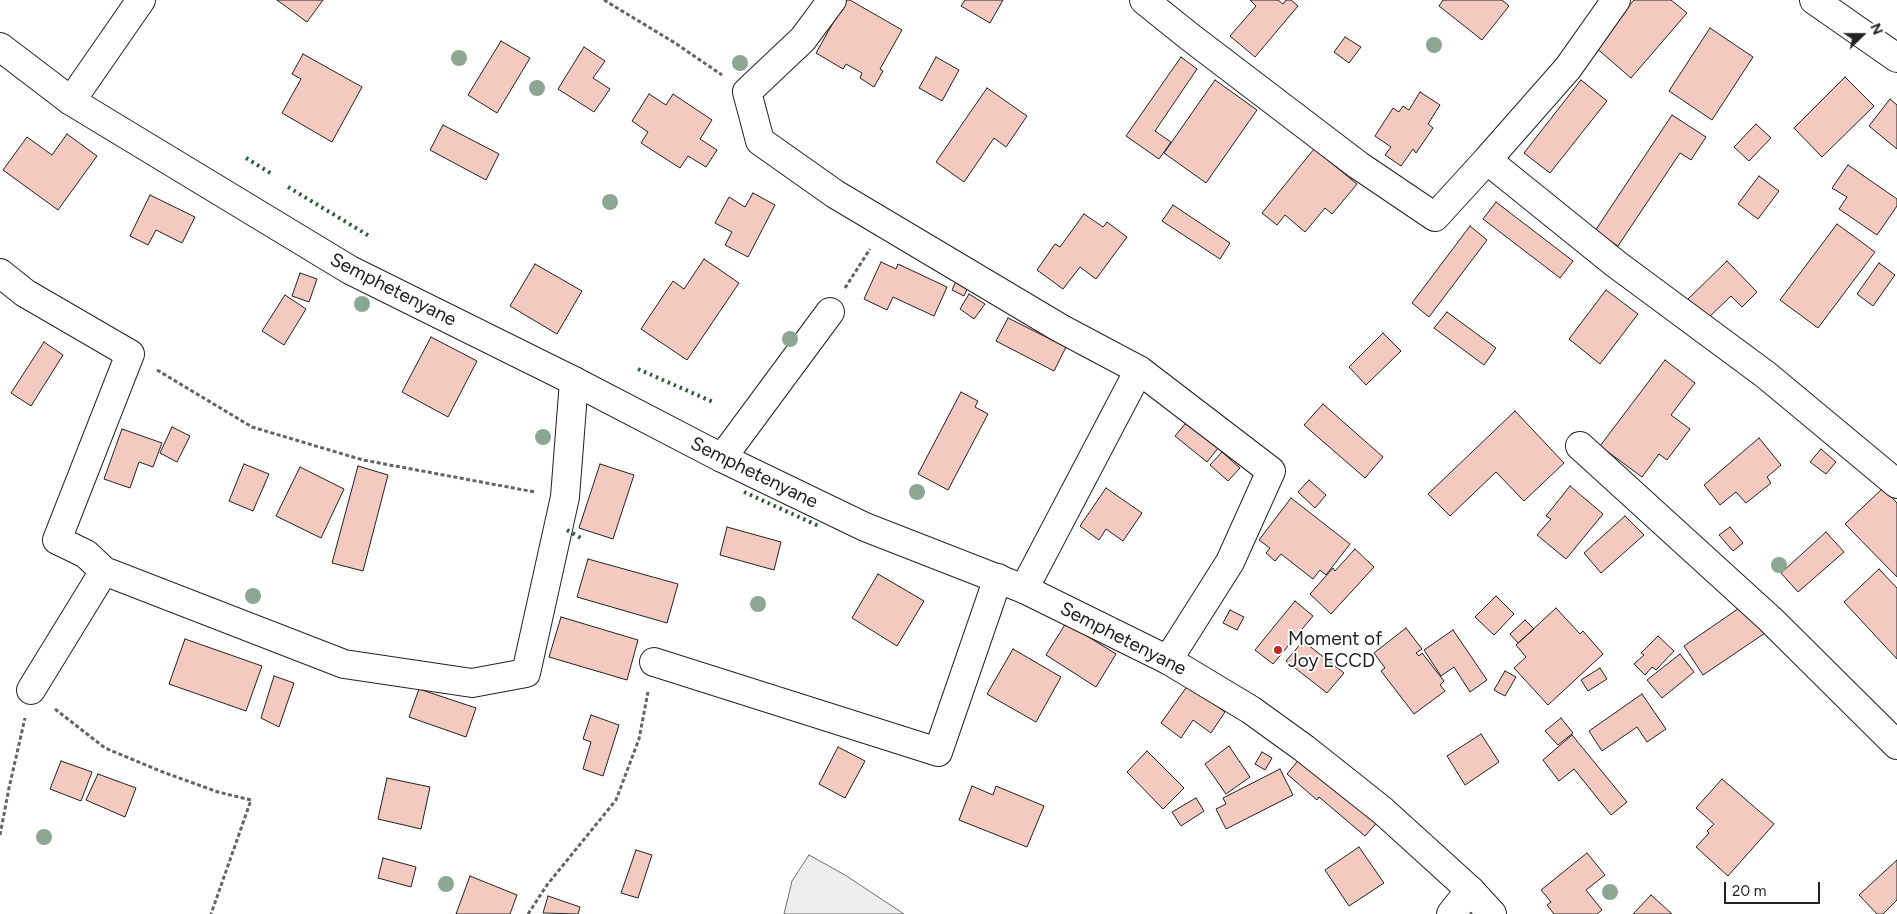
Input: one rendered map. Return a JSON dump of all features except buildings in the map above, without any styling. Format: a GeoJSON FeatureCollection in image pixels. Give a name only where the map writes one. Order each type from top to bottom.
{"type":"FeatureCollection","features":[{"type":"Feature","properties":{"kind":"street"},"geometry":{"type":"LineString","coordinates":[[71,101],[141,0]]}},
{"type":"Feature","properties":{"kind":"street"},"geometry":{"type":"LineString","coordinates":[[832,0],[803,39],[747,92],[760,141],[835,194],[1060,328],[1139,370],[1271,471],[1230,562],[1168,660]]}},
{"type":"Feature","properties":{"kind":"street"},"geometry":{"type":"LineString","coordinates":[[1144,0],[1190,38],[1358,165],[1435,218],[1568,68],[1616,0]]}},
{"type":"Feature","properties":{"kind":"street"},"geometry":{"type":"LineString","coordinates":[[1814,0],[1897,58]]}},
{"type":"Feature","properties":{"kind":"street","name":"Semphetenyane"},"geometry":{"type":"LineString","coordinates":[[0,47],[71,101],[350,270],[574,381],[722,458],[865,527],[1024,589],[1168,660],[1251,710],[1383,811],[1470,890],[1492,914]]}},
{"type":"Feature","properties":{"kind":"street"},"geometry":{"type":"LineString","coordinates":[[1487,160],[1616,264],[1766,375],[1897,484]]}},
{"type":"Feature","properties":{"kind":"street"},"geometry":{"type":"LineString","coordinates":[[0,273],[25,294],[130,354],[57,540],[86,554],[104,571],[344,664],[472,683],[526,673],[565,497],[574,381]]}},
{"type":"Feature","properties":{"kind":"street"},"geometry":{"type":"LineString","coordinates":[[722,458],[830,312]]}},
{"type":"Feature","properties":{"kind":"street"},"geometry":{"type":"LineString","coordinates":[[1024,589],[1139,370]]}},
{"type":"Feature","properties":{"kind":"street"},"geometry":{"type":"LineString","coordinates":[[1580,446],[1770,619],[1897,745]]}},
{"type":"Feature","properties":{"kind":"street"},"geometry":{"type":"LineString","coordinates":[[31,690],[104,571]]}},
{"type":"Feature","properties":{"kind":"street"},"geometry":{"type":"LineString","coordinates":[[654,662],[938,752],[998,578]]}},
{"type":"Feature","properties":{"kind":"street"},"geometry":{"type":"LineString","coordinates":[[1451,914],[1470,890]]}},
{"type":"Feature","properties":{"kind":"path"},"geometry":{"type":"LineString","coordinates":[[604,0],[675,43],[747,92]]}},
{"type":"Feature","properties":{"kind":"path"},"geometry":{"type":"LineString","coordinates":[[830,312],[885,224]]}},
{"type":"Feature","properties":{"kind":"path"},"geometry":{"type":"LineString","coordinates":[[130,354],[252,427],[363,460],[565,497]]}},
{"type":"Feature","properties":{"kind":"path"},"geometry":{"type":"LineString","coordinates":[[528,914],[547,885],[616,800],[639,739],[654,662]]}},
{"type":"Feature","properties":{"kind":"path"},"geometry":{"type":"LineString","coordinates":[[0,835],[31,690],[105,748],[218,792],[250,800],[211,914]]}},
{"type":"Feature","properties":{"kind":"shaded area"},"geometry":{"type":"Polygon","coordinates":[[[809,855],[845,875],[904,914],[784,914],[792,881],[809,855]]]}},
{"type":"Feature","properties":{"kind":"hedge"},"geometry":{"type":"LineString","coordinates":[[246,158],[272,174]]}},
{"type":"Feature","properties":{"kind":"hedge"},"geometry":{"type":"LineString","coordinates":[[288,187],[371,237]]}},
{"type":"Feature","properties":{"kind":"hedge"},"geometry":{"type":"LineString","coordinates":[[638,369],[713,402]]}},
{"type":"Feature","properties":{"kind":"hedge"},"geometry":{"type":"LineString","coordinates":[[744,492],[821,527]]}},
{"type":"Feature","properties":{"kind":"hedge"},"geometry":{"type":"LineString","coordinates":[[567,530],[581,538]]}},
{"type":"Feature","properties":{"kind":"place","name":"Moment of Joy ECCD"},"geometry":{"type":"Point","coordinates":[1278,650]}}]}
